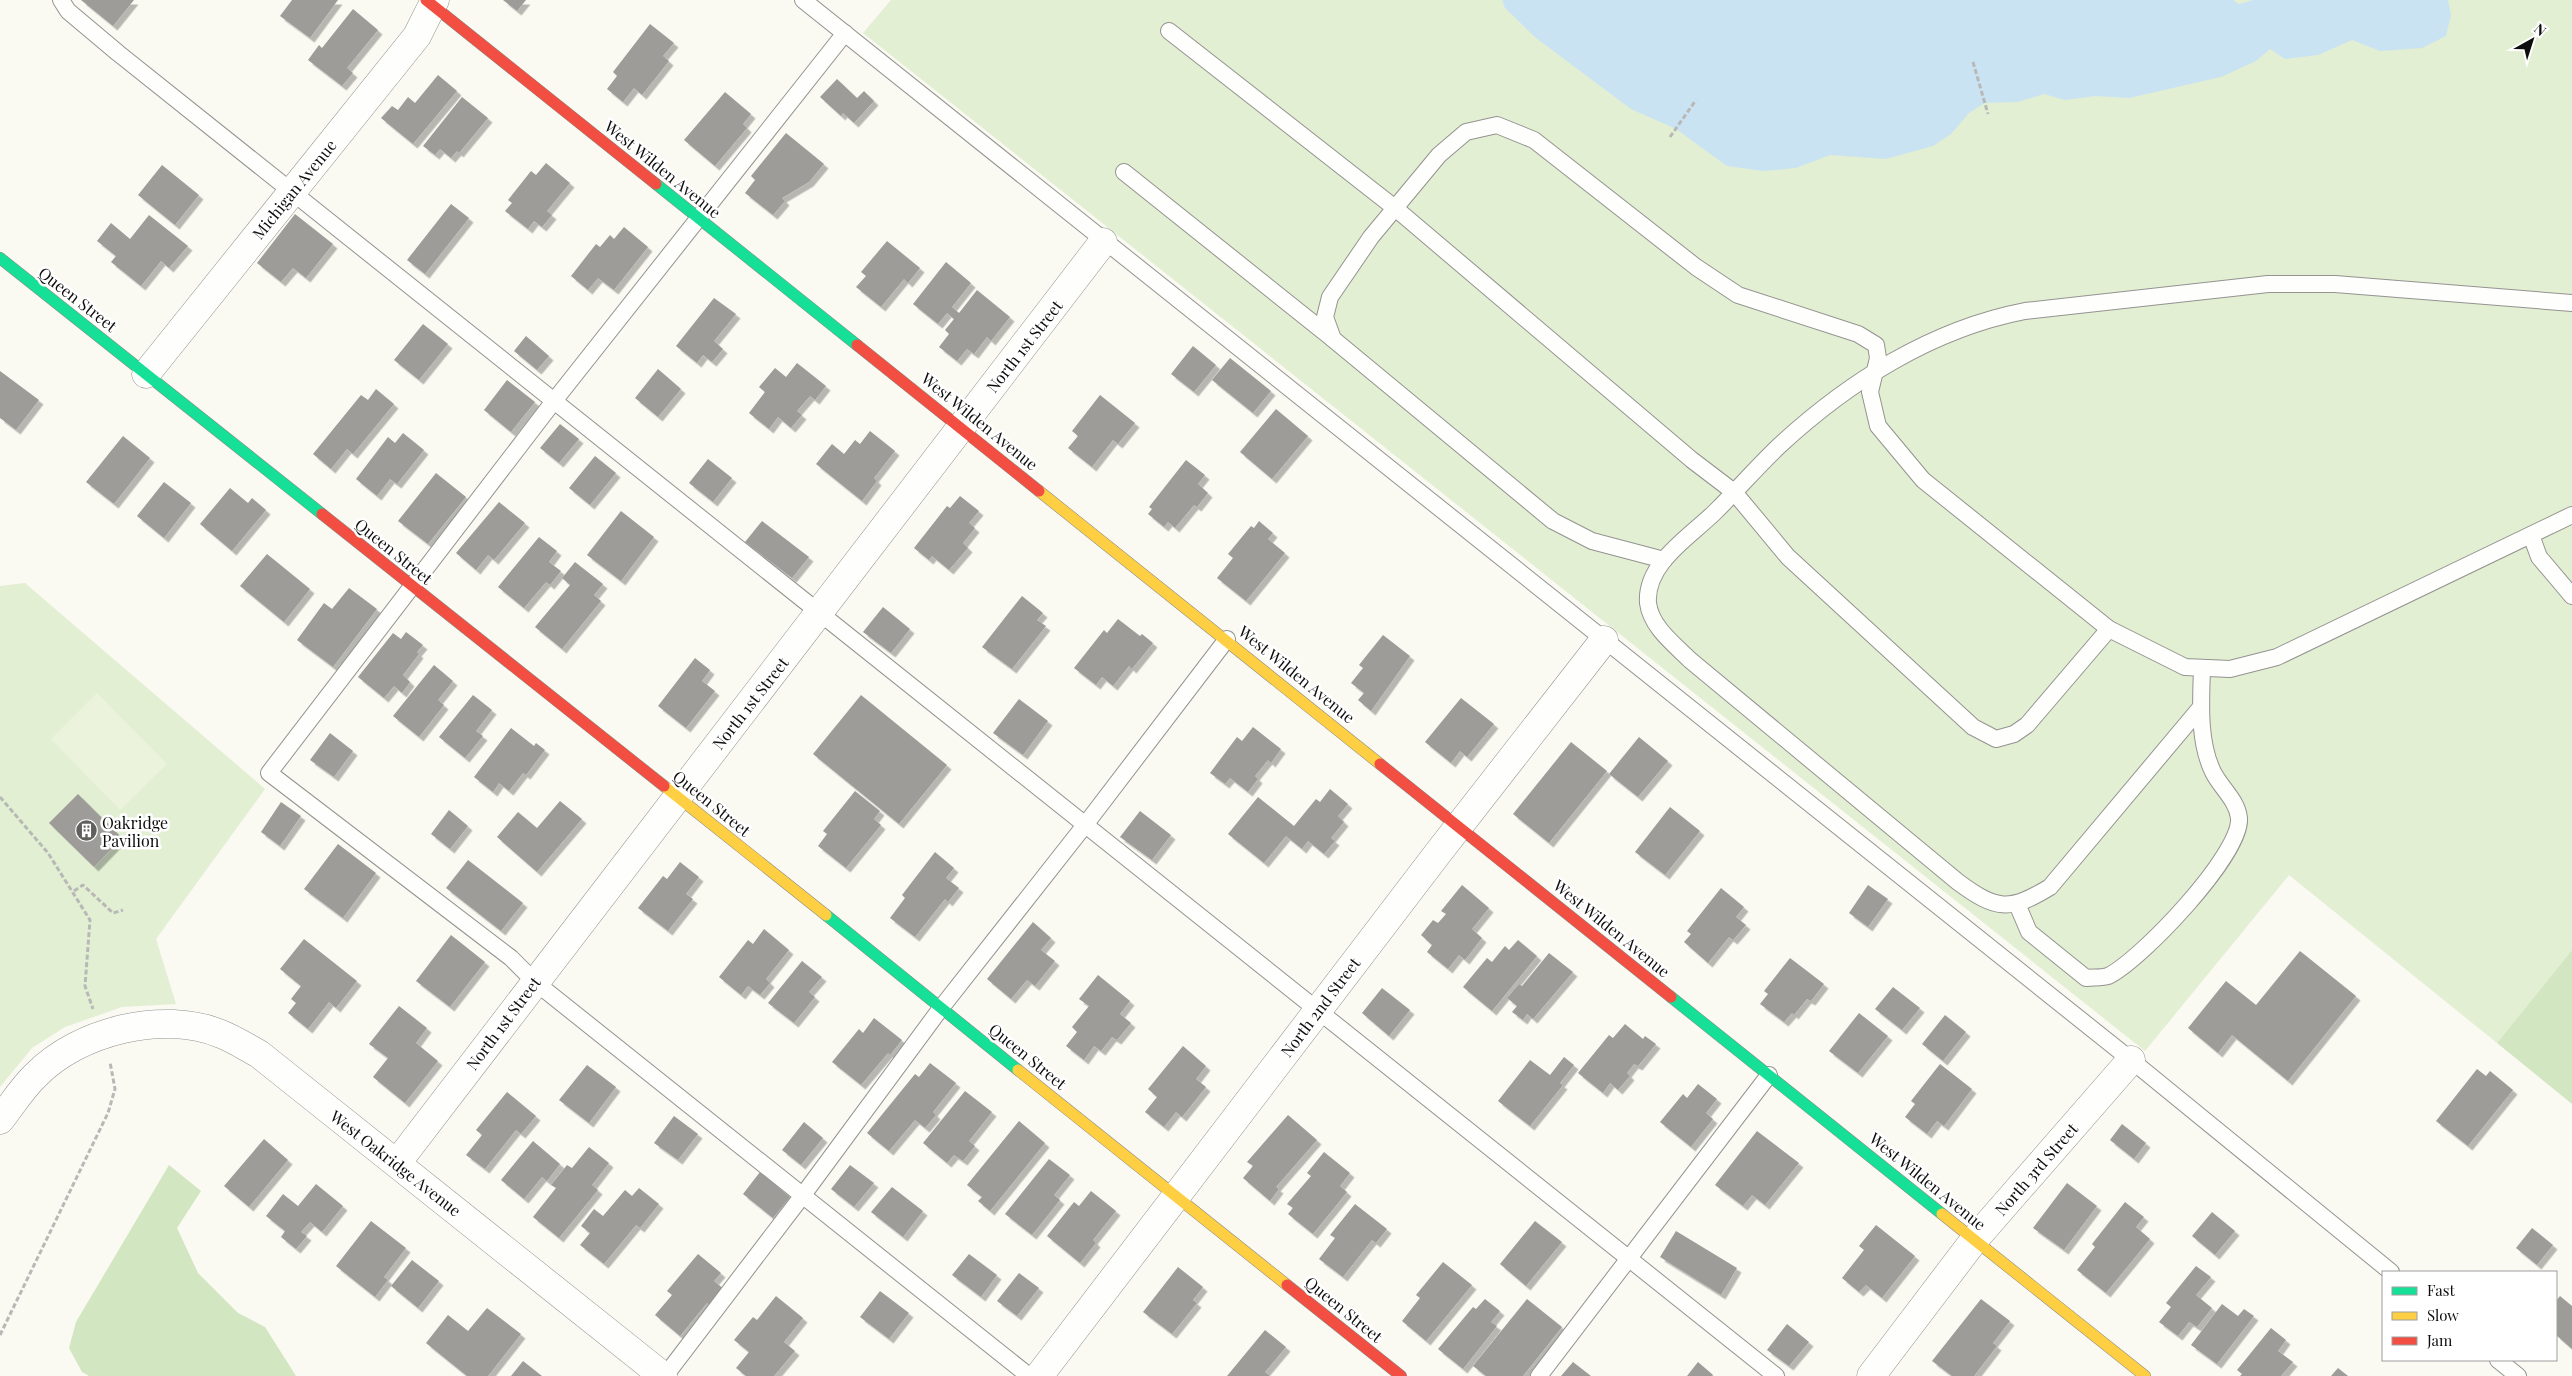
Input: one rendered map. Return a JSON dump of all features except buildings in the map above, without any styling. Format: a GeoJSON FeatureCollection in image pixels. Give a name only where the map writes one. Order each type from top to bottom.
{"type":"FeatureCollection","features":[{"type":"Feature","properties":{"kind":"street","name":"Michigan Avenue"},"geometry":{"type":"LineString","coordinates":[[146,374],[416,36],[431,2]]}},
{"type":"Feature","properties":{"kind":"street","name":"West Wilden Avenue"},"geometry":{"type":"LineString","coordinates":[[431,2],[698,218],[961,426],[2145,1376]]}},
{"type":"Feature","properties":{"kind":"street","name":"North 1st Street"},"geometry":{"type":"LineString","coordinates":[[397,1163],[820,614],[961,426],[1103,242]]}},
{"type":"Feature","properties":{"kind":"street","name":"Queen Street"},"geometry":{"type":"LineString","coordinates":[[0,258],[678,797],[1401,1376]]}},
{"type":"Feature","properties":{"kind":"street","name":"North 2nd Street"},"geometry":{"type":"LineString","coordinates":[[1039,1376],[1317,1010],[1604,640]]}},
{"type":"Feature","properties":{"kind":"street","name":"West Oakridge Avenue"},"geometry":{"type":"LineString","coordinates":[[0,1120],[36,1074],[67,1051],[101,1036],[148,1025],[183,1025],[220,1034],[258,1054],[664,1376]]}},
{"type":"Feature","properties":{"kind":"street","name":"North 3rd Street"},"geometry":{"type":"LineString","coordinates":[[1871,1376],[1975,1239],[2131,1060]]}},
{"type":"Feature","properties":{"kind":"lane"},"geometry":{"type":"LineString","coordinates":[[61,0],[68,11],[118,53],[1776,1376]]}},
{"type":"Feature","properties":{"kind":"lane"},"geometry":{"type":"LineString","coordinates":[[803,0],[1103,242],[2131,1060],[2389,1271]]}},
{"type":"Feature","properties":{"kind":"lane"},"geometry":{"type":"LineString","coordinates":[[1169,31],[1394,208],[1692,460],[1734,492],[1788,557],[1973,727],[1996,739],[2014,734],[2028,725],[2109,629]]}},
{"type":"Feature","properties":{"kind":"lane"},"geometry":{"type":"LineString","coordinates":[[845,33],[554,400],[268,773],[511,958],[535,982],[1029,1376]]}},
{"type":"Feature","properties":{"kind":"lane"},"geometry":{"type":"LineString","coordinates":[[1333,339],[1325,317],[1330,297],[1371,237],[1439,155],[1466,132],[1497,125],[1534,140],[1696,267],[1738,295],[1858,334],[1876,344],[1878,358],[1870,392],[1878,426],[1923,480],[2109,629],[2185,666],[2230,669],[2277,658],[2572,515]]}},
{"type":"Feature","properties":{"kind":"lane"},"geometry":{"type":"LineString","coordinates":[[1124,172],[1333,339],[1553,521],[1592,542],[1664,560]]}},
{"type":"Feature","properties":{"kind":"lane"},"geometry":{"type":"LineString","coordinates":[[2201,706],[2050,888],[2025,902],[2001,906],[1978,897],[1958,882],[1690,660],[1656,625],[1648,603],[1653,579],[1664,560],[1778,446],[1820,410],[1874,373],[1944,334],[1990,318],[2025,311],[2268,284],[2335,284],[2572,303]]}},
{"type":"Feature","properties":{"kind":"lane"},"geometry":{"type":"LineString","coordinates":[[2531,535],[2540,557],[2572,596]]}},
{"type":"Feature","properties":{"kind":"lane"},"geometry":{"type":"LineString","coordinates":[[664,1376],[803,1195],[941,1008],[1085,825],[1227,639]]}},
{"type":"Feature","properties":{"kind":"lane"},"geometry":{"type":"LineString","coordinates":[[2017,904],[2028,932],[2086,978],[2107,976],[2131,961],[2153,941],[2213,873],[2232,844],[2239,819],[2232,799],[2213,773],[2208,756],[2201,706],[2202,668]]}},
{"type":"Feature","properties":{"kind":"lane"},"geometry":{"type":"LineString","coordinates":[[1539,1376],[1769,1075]]}},
{"type":"Feature","properties":{"kind":"lane"},"geometry":{"type":"LineString","coordinates":[[2499,1361],[2518,1376]]}},
{"type":"Feature","properties":{"kind":"path"},"geometry":{"type":"LineString","coordinates":[[1973,62],[1988,114]]}},
{"type":"Feature","properties":{"kind":"path"},"geometry":{"type":"LineString","coordinates":[[1670,136],[1696,100]]}},
{"type":"Feature","properties":{"kind":"path"},"geometry":{"type":"LineString","coordinates":[[74,891],[83,885],[112,913],[122,910]]}},
{"type":"Feature","properties":{"kind":"green space"},"geometry":{"type":"Polygon","coordinates":[[[891,0],[2572,0],[2572,950],[2497,1043],[2289,875],[2145,1051],[863,33],[891,0]]]}},
{"type":"Feature","properties":{"kind":"green space"},"geometry":{"type":"Polygon","coordinates":[[[25,583],[265,789],[156,939],[176,1004],[122,1007],[65,1027],[32,1048],[0,1087],[0,586],[25,583]]]}},
{"type":"Feature","properties":{"kind":"green space"},"geometry":{"type":"Polygon","coordinates":[[[97,693],[167,764],[120,810],[51,739],[97,693]]]}},
{"type":"Feature","properties":{"kind":"green space"},"geometry":{"type":"Polygon","coordinates":[[[2572,950],[2572,1104],[2497,1043],[2572,950]]]}},
{"type":"Feature","properties":{"kind":"green space"},"geometry":{"type":"Polygon","coordinates":[[[169,1165],[201,1191],[177,1228],[198,1273],[238,1313],[265,1327],[296,1376],[89,1376],[82,1372],[69,1348],[76,1322],[169,1165]]]}},
{"type":"Feature","properties":{"kind":"water"},"geometry":{"type":"Polygon","coordinates":[[[1502,0],[2233,0],[2239,4],[2253,0],[2448,0],[2451,15],[2446,36],[2422,48],[2380,51],[2352,40],[2318,55],[2285,59],[2270,49],[2256,61],[2221,77],[2129,98],[2096,96],[2065,100],[2044,94],[2018,102],[1985,103],[1969,113],[1951,134],[1933,146],[1886,159],[1830,155],[1796,168],[1763,171],[1727,166],[1676,129],[1631,109],[1536,38],[1505,8],[1502,0]]]}},
{"type":"Feature","properties":{"kind":"traffic: fast"},"geometry":{"type":"LineString","coordinates":[[656,184],[857,345]]}},
{"type":"Feature","properties":{"kind":"traffic: fast"},"geometry":{"type":"LineString","coordinates":[[0,258],[322,514]]}},
{"type":"Feature","properties":{"kind":"traffic: fast"},"geometry":{"type":"LineString","coordinates":[[826,915],[1018,1070]]}},
{"type":"Feature","properties":{"kind":"traffic: fast"},"geometry":{"type":"LineString","coordinates":[[1671,997],[1942,1214]]}},
{"type":"Feature","properties":{"kind":"traffic: slow"},"geometry":{"type":"LineString","coordinates":[[1039,491],[1380,764]]}},
{"type":"Feature","properties":{"kind":"traffic: slow"},"geometry":{"type":"LineString","coordinates":[[664,786],[826,915]]}},
{"type":"Feature","properties":{"kind":"traffic: slow"},"geometry":{"type":"LineString","coordinates":[[1018,1070],[1287,1285]]}},
{"type":"Feature","properties":{"kind":"traffic: slow"},"geometry":{"type":"LineString","coordinates":[[1942,1214],[2145,1376]]}},
{"type":"Feature","properties":{"kind":"traffic: jam"},"geometry":{"type":"LineString","coordinates":[[426,0],[656,184]]}},
{"type":"Feature","properties":{"kind":"traffic: jam"},"geometry":{"type":"LineString","coordinates":[[857,345],[1039,491]]}},
{"type":"Feature","properties":{"kind":"traffic: jam"},"geometry":{"type":"LineString","coordinates":[[322,514],[664,786]]}},
{"type":"Feature","properties":{"kind":"traffic: jam"},"geometry":{"type":"LineString","coordinates":[[1380,764],[1671,997]]}},
{"type":"Feature","properties":{"kind":"traffic: jam"},"geometry":{"type":"LineString","coordinates":[[1287,1285],[1401,1376]]}},
{"type":"Feature","properties":{"kind":"place","name":"Oakridge Pavilion"},"geometry":{"type":"Point","coordinates":[86,831]}}]}
